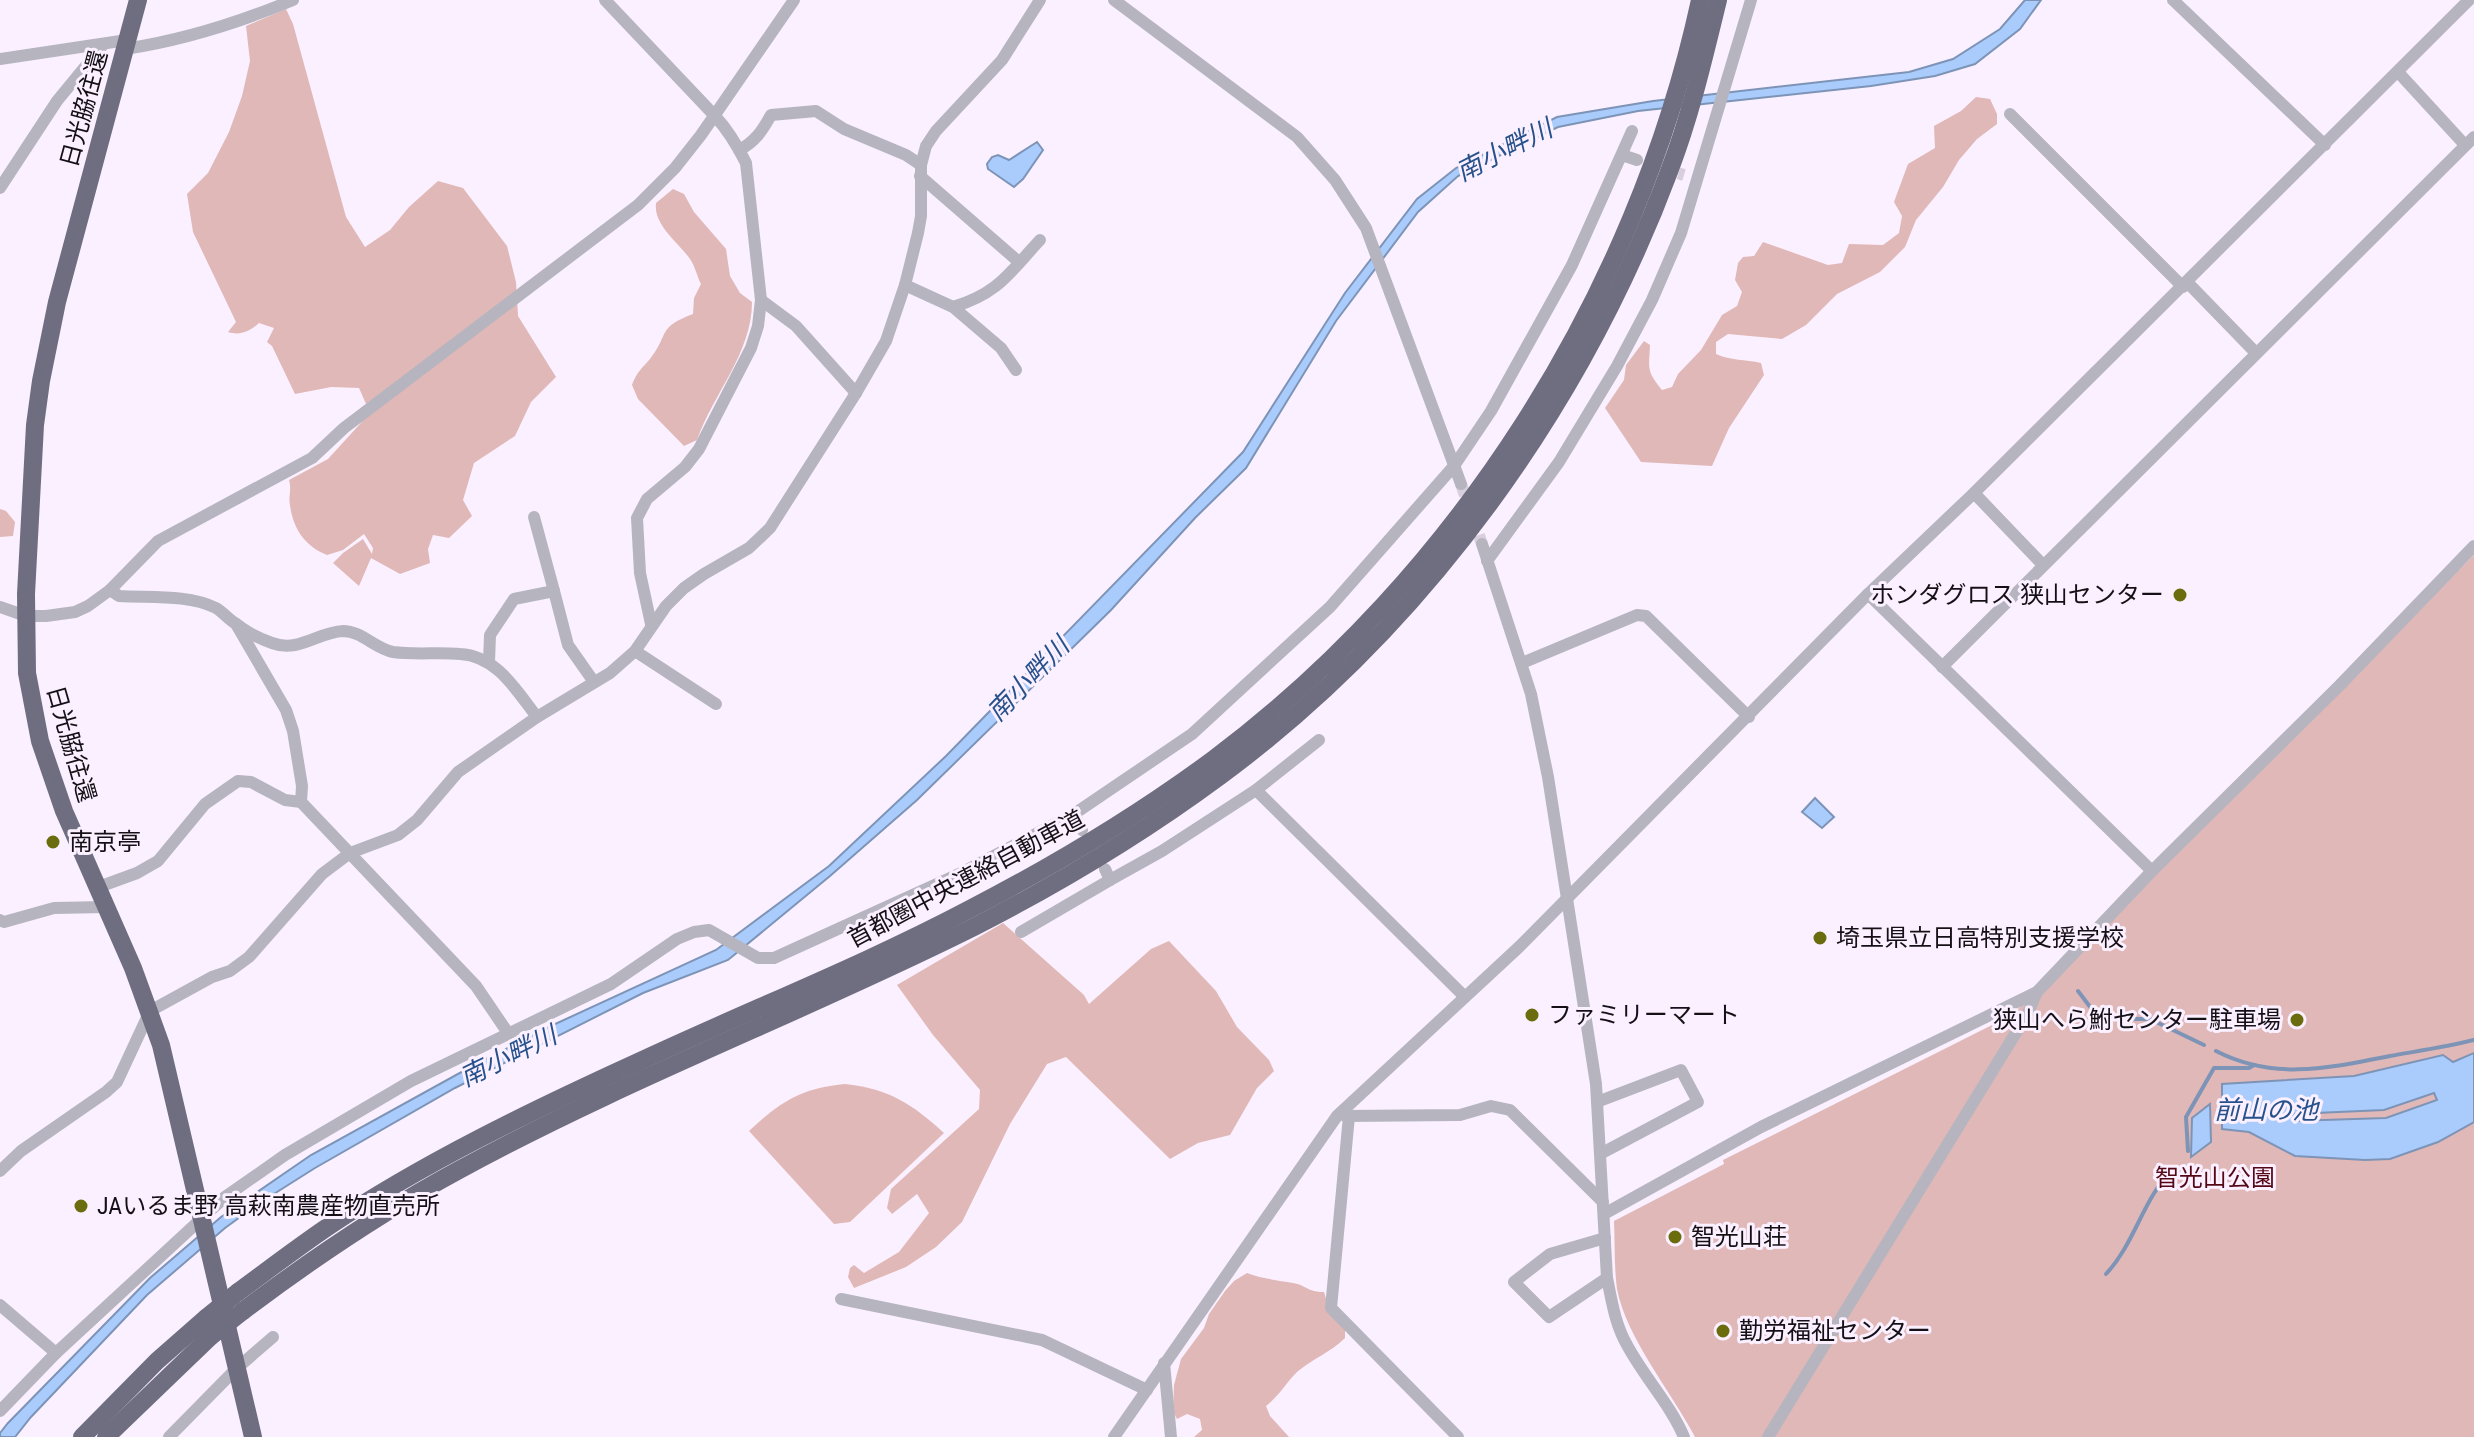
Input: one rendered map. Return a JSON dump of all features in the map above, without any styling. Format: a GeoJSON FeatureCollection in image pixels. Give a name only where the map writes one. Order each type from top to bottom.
{"type":"FeatureCollection","features":[{"type":"Feature","properties":{"kind":"highway","name":"日光脇往還"},"geometry":{"type":"LineString","coordinates":[[138,0],[57,302],[41,381],[35,425],[26,616],[27,673],[40,741],[64,811],[150,1011],[204,1220],[253,1437]]}},
{"type":"Feature","properties":{"kind":"highway","name":"首都圏中央連絡自動車道"},"geometry":{"type":"LineString","coordinates":[[1690,80],[1700,0]]}},
{"type":"Feature","properties":{"kind":"highway","name":"首都圏中央連絡自動車道"},"geometry":{"type":"LineString","coordinates":[[106,1437],[210,1337],[341,1239],[469,1164],[649,1076],[886,969],[1051,885],[1163,817],[1225,773],[1286,723],[1375,638],[1459,541],[1509,476],[1560,396],[1607,312],[1651,219],[1690,80],[1718,0]]}},
{"type":"Feature","properties":{"kind":"highway","name":"首都圏中央連絡自動車道"},"geometry":{"type":"LineString","coordinates":[[82,1437],[157,1361],[206,1318],[331,1224],[498,1130],[640,1061],[966,912],[1043,870],[1154,801],[1215,758],[1274,710],[1406,579],[1495,466],[1588,311],[1679,116]]}},
{"type":"Feature","properties":{"kind":"street"},"geometry":{"type":"LineString","coordinates":[[0,59],[103,45],[173,42],[241,21],[293,0]]}},
{"type":"Feature","properties":{"kind":"street"},"geometry":{"type":"LineString","coordinates":[[605,0],[728,130],[746,163],[761,300],[751,348],[699,449],[685,467],[647,499],[637,518],[640,573],[651,624]]}},
{"type":"Feature","properties":{"kind":"street"},"geometry":{"type":"LineString","coordinates":[[0,607],[26,616],[75,612],[110,590],[158,541],[312,458],[344,428],[638,205],[675,168],[715,116],[794,0]]}},
{"type":"Feature","properties":{"kind":"street"},"geometry":{"type":"LineString","coordinates":[[0,1171],[21,1151],[117,1082],[150,1011],[212,977],[230,971],[249,957],[322,874],[350,853],[398,835],[417,820],[458,772],[537,717],[610,673],[635,651],[651,624],[684,588],[749,548],[770,528],[886,341],[905,285],[921,216],[920,170],[926,146],[936,131],[1002,60],[1040,0]]}},
{"type":"Feature","properties":{"kind":"street"},"geometry":{"type":"LineString","coordinates":[[1114,0],[1297,137],[1335,180],[1366,229],[1461,484]]}},
{"type":"Feature","properties":{"kind":"street"},"geometry":{"type":"LineString","coordinates":[[1487,561],[1559,462],[1617,366],[1652,300],[1681,233],[1751,0]]}},
{"type":"Feature","properties":{"kind":"street"},"geometry":{"type":"LineString","coordinates":[[2173,0],[2325,145]]}},
{"type":"Feature","properties":{"kind":"street"},"geometry":{"type":"LineString","coordinates":[[1114,1437],[1343,1116],[1567,898],[1868,594],[2185,285],[2469,0]]}},
{"type":"Feature","properties":{"kind":"street"},"geometry":{"type":"LineString","coordinates":[[0,188],[57,101],[103,45]]}},
{"type":"Feature","properties":{"kind":"street"},"geometry":{"type":"LineString","coordinates":[[1942,667],[2470,141],[2398,72]]}},
{"type":"Feature","properties":{"kind":"street"},"geometry":{"type":"LineString","coordinates":[[739,150],[751,144],[771,115],[816,111],[844,129],[906,155],[1019,262]]}},
{"type":"Feature","properties":{"kind":"street"},"geometry":{"type":"LineString","coordinates":[[2010,114],[2256,353]]}},
{"type":"Feature","properties":{"kind":"street"},"geometry":{"type":"LineString","coordinates":[[0,1411],[56,1353],[204,1220],[285,1155],[411,1081],[611,984],[687,934],[702,930],[716,932],[763,960],[774,958],[959,874],[1074,814],[1192,734],[1330,607],[1454,466],[1491,411],[1572,265],[1632,131]]}},
{"type":"Feature","properties":{"kind":"street"},"geometry":{"type":"LineString","coordinates":[[1622,155],[1637,160]]}},
{"type":"Feature","properties":{"kind":"street"},"geometry":{"type":"LineString","coordinates":[[1684,175],[1698,179]]}},
{"type":"Feature","properties":{"kind":"street"},"geometry":{"type":"LineString","coordinates":[[953,307],[987,295],[1004,282],[1040,240]]}},
{"type":"Feature","properties":{"kind":"street"},"geometry":{"type":"LineString","coordinates":[[905,285],[953,307],[1001,348],[1016,370]]}},
{"type":"Feature","properties":{"kind":"street"},"geometry":{"type":"LineString","coordinates":[[761,300],[796,326],[856,393]]}},
{"type":"Feature","properties":{"kind":"street"},"geometry":{"type":"LineString","coordinates":[[1974,493],[2043,565]]}},
{"type":"Feature","properties":{"kind":"street"},"geometry":{"type":"LineString","coordinates":[[534,517],[568,645],[594,682]]}},
{"type":"Feature","properties":{"kind":"street"},"geometry":{"type":"LineString","coordinates":[[1482,544],[1522,663],[1538,725],[1586,1014],[1602,1153],[1607,1278],[1616,1321],[1684,1437]]}},
{"type":"Feature","properties":{"kind":"street"},"geometry":{"type":"LineString","coordinates":[[1604,1208],[2037,992],[2152,871],[2340,685],[2474,546]]}},
{"type":"Feature","properties":{"kind":"street"},"geometry":{"type":"LineString","coordinates":[[110,590],[119,596],[200,602],[218,609],[236,624],[273,644],[288,646],[309,643],[332,632],[346,631],[359,634],[389,652],[464,654],[489,662],[504,674],[537,717]]}},
{"type":"Feature","properties":{"kind":"street"},"geometry":{"type":"LineString","coordinates":[[489,662],[490,635],[514,599],[554,591]]}},
{"type":"Feature","properties":{"kind":"street"},"geometry":{"type":"LineString","coordinates":[[1868,594],[2152,871]]}},
{"type":"Feature","properties":{"kind":"street"},"geometry":{"type":"LineString","coordinates":[[1522,663],[1637,615],[1646,616],[1749,717]]}},
{"type":"Feature","properties":{"kind":"street"},"geometry":{"type":"LineString","coordinates":[[236,624],[286,710],[293,731],[302,786],[301,802]]}},
{"type":"Feature","properties":{"kind":"street"},"geometry":{"type":"LineString","coordinates":[[635,651],[716,704]]}},
{"type":"Feature","properties":{"kind":"street"},"geometry":{"type":"LineString","coordinates":[[1021,932],[1108,875],[1256,790],[1319,740]]}},
{"type":"Feature","properties":{"kind":"street"},"geometry":{"type":"LineString","coordinates":[[96,888],[137,873],[158,861],[205,804],[238,781],[251,782],[285,800],[301,802],[476,986],[508,1033]]}},
{"type":"Feature","properties":{"kind":"street"},"geometry":{"type":"LineString","coordinates":[[1256,790],[1465,997]]}},
{"type":"Feature","properties":{"kind":"street"},"geometry":{"type":"LineString","coordinates":[[1074,814],[1082,830]]}},
{"type":"Feature","properties":{"kind":"street"},"geometry":{"type":"LineString","coordinates":[[0,920],[4,922],[54,908],[105,907]]}},
{"type":"Feature","properties":{"kind":"street"},"geometry":{"type":"LineString","coordinates":[[1768,1437],[2028,1013],[2037,992]]}},
{"type":"Feature","properties":{"kind":"street"},"geometry":{"type":"LineString","coordinates":[[1597,1102],[1681,1070],[1698,1102],[1602,1153]]}},
{"type":"Feature","properties":{"kind":"street"},"geometry":{"type":"LineString","coordinates":[[1343,1116],[1460,1115],[1491,1106],[1510,1110],[1604,1208]]}},
{"type":"Feature","properties":{"kind":"street"},"geometry":{"type":"LineString","coordinates":[[1343,1116],[1331,1308],[1458,1437]]}},
{"type":"Feature","properties":{"kind":"street"},"geometry":{"type":"LineString","coordinates":[[1605,1238],[1550,1254],[1514,1282],[1549,1317],[1607,1278]]}},
{"type":"Feature","properties":{"kind":"street"},"geometry":{"type":"LineString","coordinates":[[841,1299],[1042,1340],[1147,1390]]}},
{"type":"Feature","properties":{"kind":"street"},"geometry":{"type":"LineString","coordinates":[[0,1305],[56,1353]]}},
{"type":"Feature","properties":{"kind":"street"},"geometry":{"type":"LineString","coordinates":[[169,1437],[236,1369],[273,1337]]}},
{"type":"Feature","properties":{"kind":"street"},"geometry":{"type":"LineString","coordinates":[[1164,1363],[1171,1437]]}},
{"type":"Feature","properties":{"kind":"green space"},"geometry":{"type":"Polygon","coordinates":[[[286,9],[293,24],[346,217],[365,247],[390,230],[409,207],[438,181],[463,188],[507,246],[516,282],[518,316],[556,377],[531,402],[515,436],[474,463],[463,500],[472,516],[449,538],[433,535],[428,549],[430,563],[400,574],[371,558],[359,586],[333,563],[363,539],[372,554],[373,548],[364,534],[343,550],[327,555],[312,547],[301,536],[294,522],[289,480],[328,459],[370,413],[359,388],[331,387],[295,394],[272,346],[267,342],[274,328],[259,323],[245,332],[228,332],[236,322],[193,232],[187,194],[208,173],[229,132],[242,96],[250,61],[246,26],[286,9]]]}},
{"type":"Feature","properties":{"kind":"green space"},"geometry":{"type":"Polygon","coordinates":[[[1976,97],[1990,99],[1997,114],[1997,124],[1977,139],[1959,160],[1943,187],[1916,220],[1905,247],[1880,272],[1837,294],[1806,325],[1782,339],[1728,334],[1716,342],[1716,354],[1761,363],[1764,375],[1729,428],[1712,466],[1641,462],[1605,408],[1624,380],[1626,365],[1644,341],[1650,345],[1649,365],[1653,378],[1662,390],[1672,387],[1678,374],[1701,350],[1722,315],[1737,306],[1742,292],[1735,280],[1738,263],[1743,257],[1754,256],[1763,242],[1828,265],[1842,263],[1849,244],[1883,245],[1899,233],[1902,216],[1894,202],[1908,164],[1935,148],[1934,126],[1961,111],[1976,97]]]}},
{"type":"Feature","properties":{"kind":"green space"},"geometry":{"type":"Polygon","coordinates":[[[673,189],[684,194],[694,212],[726,249],[730,276],[740,293],[752,302],[746,339],[739,356],[697,440],[684,446],[638,399],[632,385],[668,328],[693,314],[694,298],[701,284],[692,262],[658,219],[656,203],[673,189]]]}},
{"type":"Feature","properties":{"kind":"green space"},"geometry":{"type":"Polygon","coordinates":[[[0,509],[6,511],[15,522],[13,536],[0,537],[0,509]]]}},
{"type":"Feature","properties":{"kind":"green space","name":"智光山公園"},"geometry":{"type":"Polygon","coordinates":[[[2474,555],[2474,1437],[1695,1437],[1640,1345],[1622,1307],[1616,1281],[1614,1221],[1724,1164],[1723,1160],[2012,1015],[2474,555]]]}},
{"type":"Feature","properties":{"kind":"green space"},"geometry":{"type":"Polygon","coordinates":[[[1003,923],[1084,995],[1089,1004],[1151,949],[1169,941],[1216,991],[1237,1027],[1269,1060],[1274,1071],[1257,1088],[1230,1135],[1198,1143],[1170,1159],[1066,1057],[1047,1064],[1010,1124],[962,1222],[936,1247],[906,1267],[854,1288],[848,1277],[850,1268],[854,1265],[864,1273],[899,1252],[929,1213],[917,1194],[892,1214],[887,1208],[891,1189],[979,1109],[980,1090],[933,1035],[897,985],[1003,923]]]}},
{"type":"Feature","properties":{"kind":"green space"},"geometry":{"type":"Polygon","coordinates":[[[845,1084],[899,1099],[944,1133],[850,1222],[834,1224],[749,1131],[792,1098],[816,1089],[845,1084]]]}},
{"type":"Feature","properties":{"kind":"green space"},"geometry":{"type":"Polygon","coordinates":[[[1247,1273],[1324,1292],[1329,1309],[1345,1327],[1345,1338],[1297,1372],[1266,1406],[1270,1416],[1289,1437],[1194,1437],[1202,1430],[1200,1419],[1187,1414],[1177,1419],[1173,1411],[1174,1385],[1181,1359],[1204,1328],[1209,1314],[1225,1291],[1247,1273]]]}},
{"type":"Feature","properties":{"kind":"water","name":"南小畔川"},"geometry":{"type":"Polygon","coordinates":[[[2025,0],[2041,0],[2020,29],[1975,64],[1935,76],[1871,86],[1638,111],[1558,127],[1458,176],[1418,212],[1336,321],[1246,468],[1195,518],[1111,610],[917,800],[830,876],[728,960],[643,993],[455,1088],[258,1204],[147,1295],[15,1437],[0,1437],[8,1423],[150,1278],[221,1217],[311,1155],[553,1025],[716,950],[829,866],[946,756],[1243,452],[1345,293],[1417,199],[1456,168],[1557,117],[1653,101],[1909,72],[1953,59],[2000,29],[2025,0]]]}},
{"type":"Feature","properties":{"kind":"water"},"geometry":{"type":"Polygon","coordinates":[[[1037,142],[1043,150],[1014,187],[988,169],[987,164],[992,157],[998,155],[1009,160],[1037,142]]]}},
{"type":"Feature","properties":{"kind":"water"},"geometry":{"type":"Polygon","coordinates":[[[1815,798],[1834,817],[1822,828],[1802,812],[1815,798]]]}},
{"type":"Feature","properties":{"kind":"water","name":"前山の池"},"geometry":{"type":"Polygon","coordinates":[[[2474,1053],[2474,1122],[2438,1142],[2390,1159],[2295,1156],[2249,1132],[2222,1129],[2222,1084],[2354,1076],[2443,1055],[2453,1062],[2474,1053]],[[2434,1093],[2384,1110],[2293,1114],[2293,1121],[2386,1118],[2437,1100],[2434,1093]]]}},
{"type":"Feature","properties":{"kind":"water"},"geometry":{"type":"Polygon","coordinates":[[[2210,1104],[2211,1142],[2191,1157],[2192,1118],[2210,1104]]]}},
{"type":"Feature","properties":{"kind":"waterway"},"geometry":{"type":"LineString","coordinates":[[2078,991],[2097,1016],[2105,1019],[2150,1019],[2204,1045]]}},
{"type":"Feature","properties":{"kind":"waterway"},"geometry":{"type":"LineString","coordinates":[[2216,1051],[2259,1066],[2302,1069],[2323,1068],[2474,1040]]}},
{"type":"Feature","properties":{"kind":"waterway"},"geometry":{"type":"LineString","coordinates":[[2188,1151],[2186,1117],[2214,1068],[2249,1068],[2254,1065]]}},
{"type":"Feature","properties":{"kind":"waterway"},"geometry":{"type":"LineString","coordinates":[[2106,1274],[2172,1170]]}},
{"type":"Feature","properties":{"kind":"tunnel"},"geometry":{"type":"LineString","coordinates":[[1644,163],[1684,175]]}},
{"type":"Feature","properties":{"kind":"tunnel"},"geometry":{"type":"LineString","coordinates":[[1461,484],[1482,544]]}},
{"type":"Feature","properties":{"kind":"place","name":"ホンダグロス 狭山センター"},"geometry":{"type":"Point","coordinates":[2180,595]}},
{"type":"Feature","properties":{"kind":"place","name":"南京亭"},"geometry":{"type":"Point","coordinates":[53,842]}},
{"type":"Feature","properties":{"kind":"place","name":"埼玉県立日高特別支援学校"},"geometry":{"type":"Point","coordinates":[1820,938]}},
{"type":"Feature","properties":{"kind":"place","name":"ファミリーマート"},"geometry":{"type":"Point","coordinates":[1532,1015]}},
{"type":"Feature","properties":{"kind":"place","name":"狭山へら鮒センター駐車場"},"geometry":{"type":"Point","coordinates":[2297,1020]}},
{"type":"Feature","properties":{"kind":"place","name":"JAいるま野 高萩南農産物直売所"},"geometry":{"type":"Point","coordinates":[81,1206]}},
{"type":"Feature","properties":{"kind":"place","name":"智光山荘"},"geometry":{"type":"Point","coordinates":[1675,1237]}},
{"type":"Feature","properties":{"kind":"place","name":"勤労福祉センター"},"geometry":{"type":"Point","coordinates":[1723,1331]}}]}
